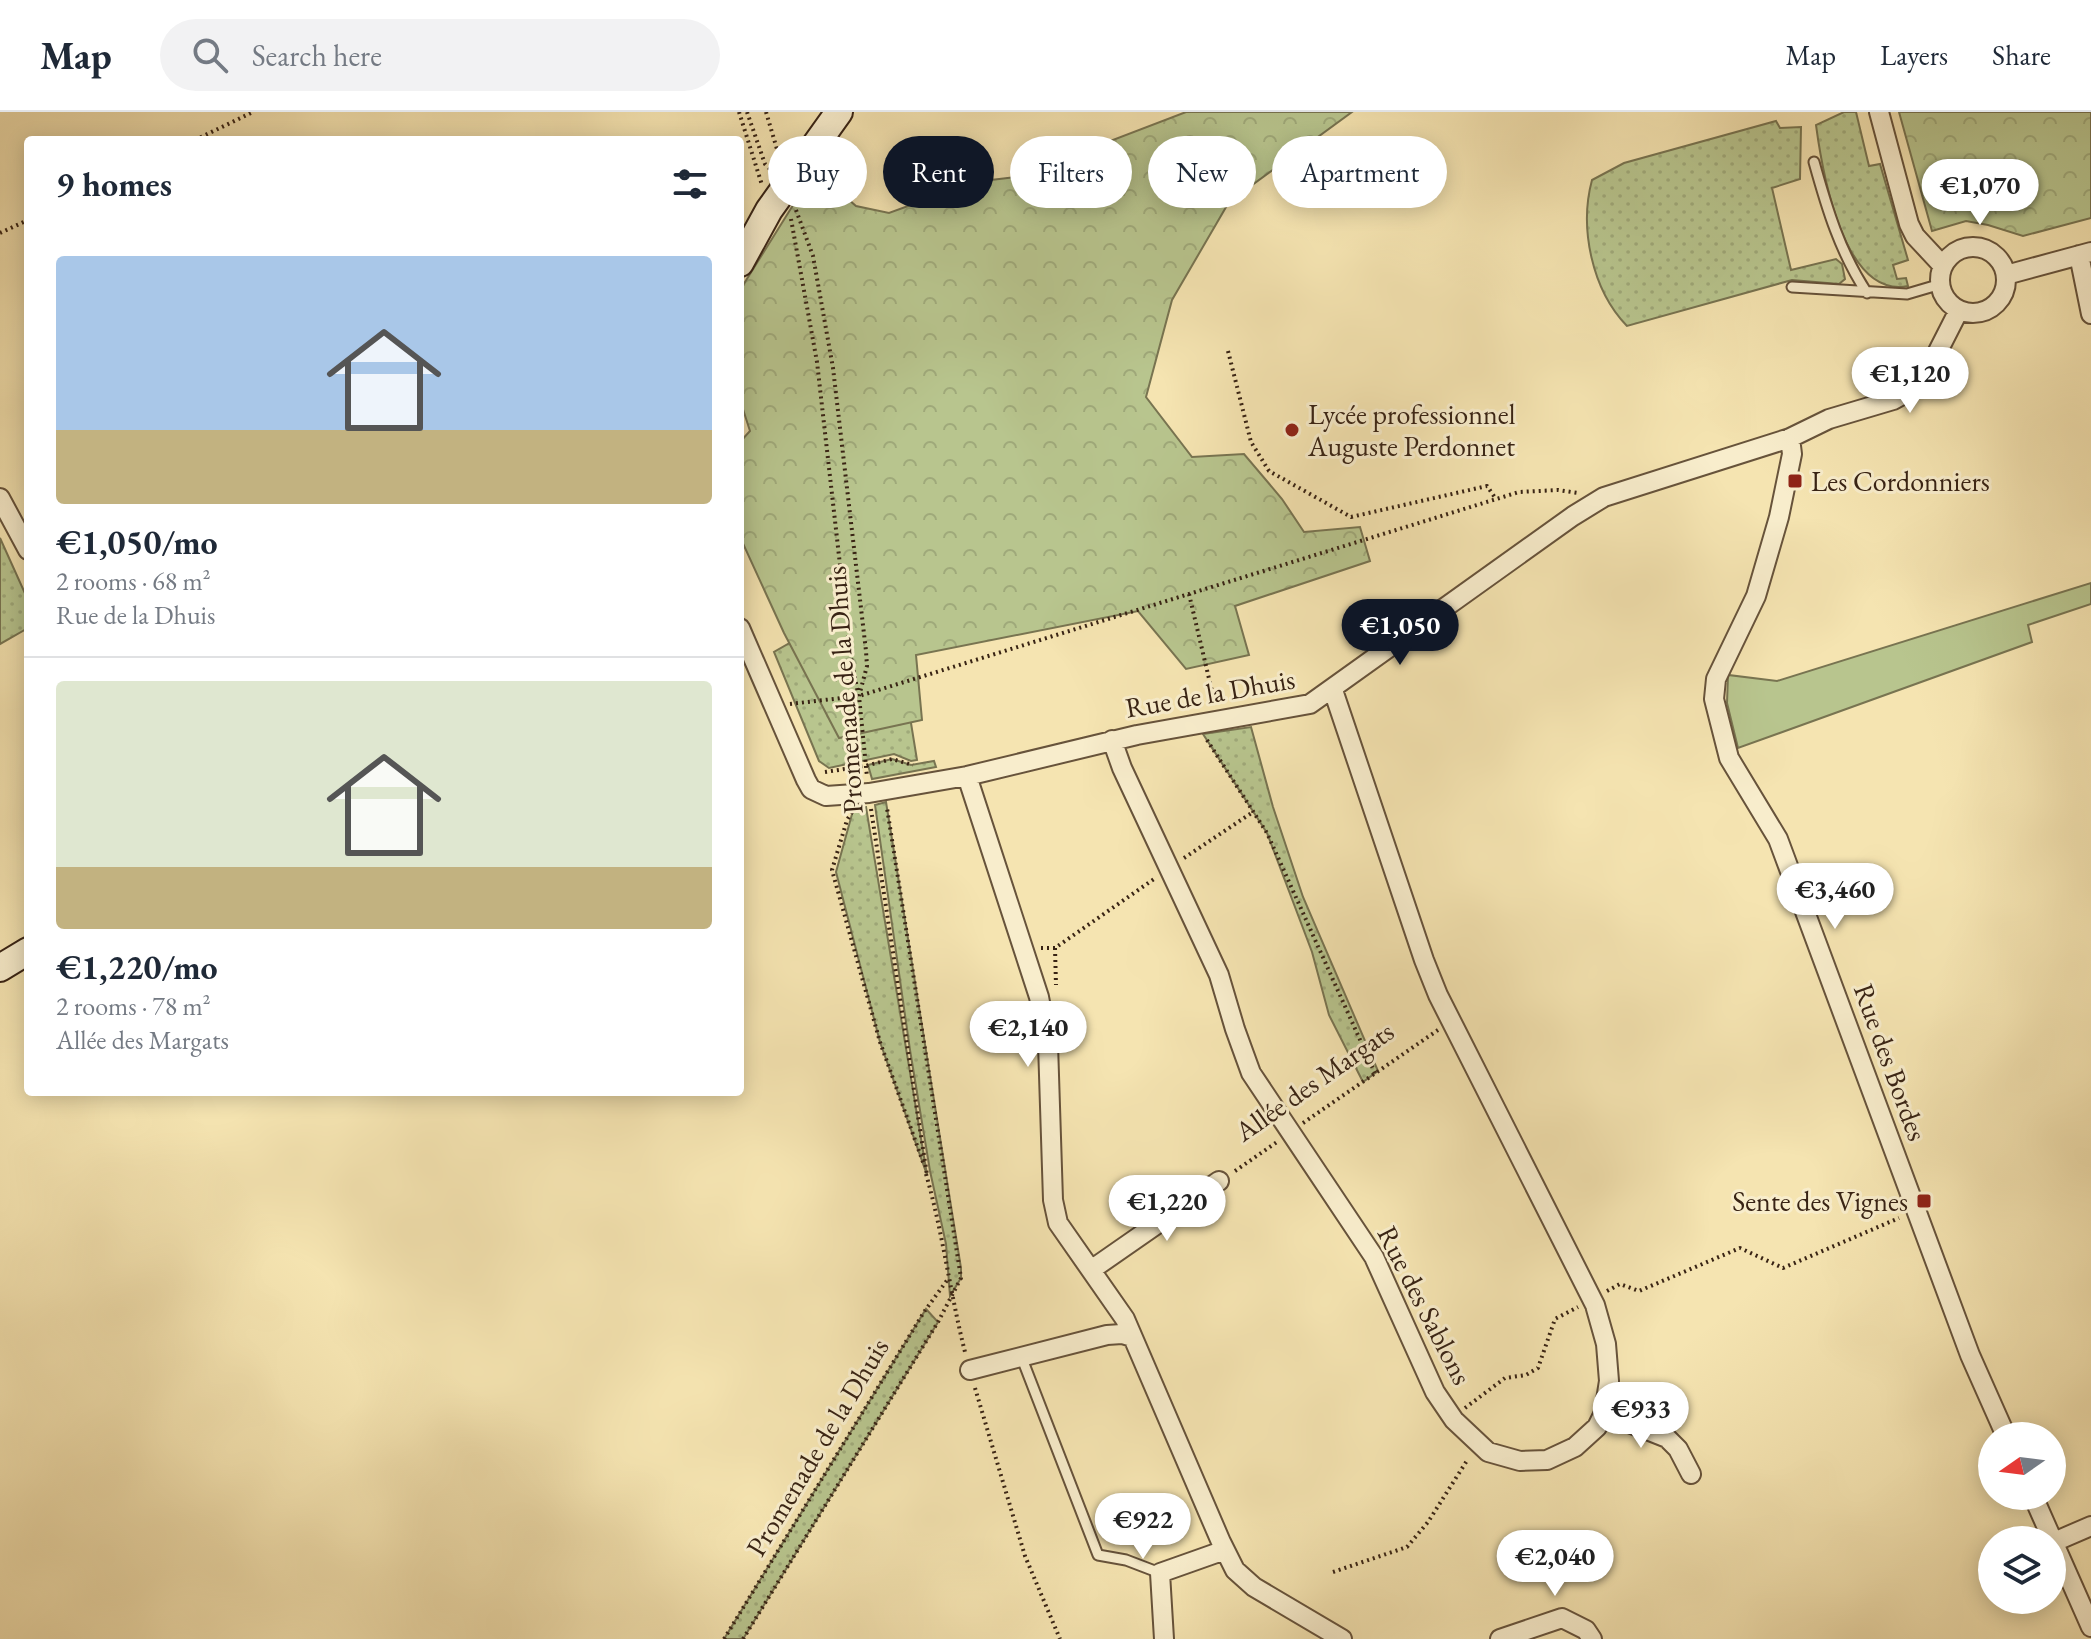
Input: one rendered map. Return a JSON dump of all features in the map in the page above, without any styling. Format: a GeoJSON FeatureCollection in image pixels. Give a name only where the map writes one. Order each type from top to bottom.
{"type":"FeatureCollection","features":[{"type":"Feature","properties":{"kind":"street"},"geometry":{"type":"LineString","coordinates":[[822,136],[839,112]]}},
{"type":"Feature","properties":{"kind":"street"},"geometry":{"type":"LineString","coordinates":[[1879,112],[1909,224],[1942,275],[1944,295],[1959,310],[1979,313],[1996,303],[2005,286],[2006,275],[1996,257],[1978,248],[1957,251],[1942,275]]}},
{"type":"Feature","properties":{"kind":"street"},"geometry":{"type":"LineString","coordinates":[[744,256],[769,210]]}},
{"type":"Feature","properties":{"kind":"street"},"geometry":{"type":"LineString","coordinates":[[2006,275],[2085,254],[2091,314]]}},
{"type":"Feature","properties":{"kind":"street","name":"Rue de la Dhuis"},"geometry":{"type":"LineString","coordinates":[[744,635],[783,706],[811,789],[826,796],[967,776],[1112,740],[1310,704],[1604,497],[1790,438],[1829,419],[1893,400],[1913,389],[1931,365],[1959,310]]}},
{"type":"Feature","properties":{"kind":"street","name":"Rue des Bordes"},"geometry":{"type":"LineString","coordinates":[[1790,438],[1792,454],[1779,517],[1756,596],[1716,679],[1714,699],[1729,758],[1778,839],[1970,1355],[2000,1422]]}},
{"type":"Feature","properties":{"kind":"street"},"geometry":{"type":"LineString","coordinates":[[0,498],[24,543]]}},
{"type":"Feature","properties":{"kind":"street"},"geometry":{"type":"LineString","coordinates":[[1333,690],[1424,960],[1591,1299],[1606,1344],[1609,1381],[1604,1413],[1667,1438],[1678,1449],[1691,1474]]}},
{"type":"Feature","properties":{"kind":"street","name":"Rue des Sablons"},"geometry":{"type":"LineString","coordinates":[[1112,740],[1219,975],[1251,1073],[1374,1257],[1435,1392],[1454,1420],[1488,1452],[1520,1461],[1547,1460],[1575,1447],[1597,1427],[1604,1413]]}},
{"type":"Feature","properties":{"kind":"street"},"geometry":{"type":"LineString","coordinates":[[967,776],[1039,997],[1048,1044],[1053,1200],[1058,1223],[1125,1319],[1235,1570],[1254,1587],[1342,1639]]}},
{"type":"Feature","properties":{"kind":"street"},"geometry":{"type":"LineString","coordinates":[[0,968],[24,953]]}},
{"type":"Feature","properties":{"kind":"street"},"geometry":{"type":"LineString","coordinates":[[1091,1270],[1219,1181]]}},
{"type":"Feature","properties":{"kind":"street"},"geometry":{"type":"LineString","coordinates":[[970,1370],[1107,1335],[1132,1337]]}},
{"type":"Feature","properties":{"kind":"street"},"geometry":{"type":"LineString","coordinates":[[2066,1537],[2091,1526]]}},
{"type":"Feature","properties":{"kind":"street"},"geometry":{"type":"LineString","coordinates":[[1164,1639],[1160,1573],[1225,1550]]}},
{"type":"Feature","properties":{"kind":"street"},"geometry":{"type":"LineString","coordinates":[[2066,1570],[2091,1627]]}},
{"type":"Feature","properties":{"kind":"street"},"geometry":{"type":"LineString","coordinates":[[1500,1639],[1562,1618],[1586,1630],[1592,1639]]}},
{"type":"Feature","properties":{"kind":"lane"},"geometry":{"type":"LineString","coordinates":[[1814,162],[1831,223],[1848,264],[1867,293]]}},
{"type":"Feature","properties":{"kind":"lane"},"geometry":{"type":"LineString","coordinates":[[1792,287],[1907,294],[1942,275]]}},
{"type":"Feature","properties":{"kind":"lane"},"geometry":{"type":"LineString","coordinates":[[1021,1356],[1098,1555],[1126,1560],[1160,1573]]}},
{"type":"Feature","properties":{"kind":"path"},"geometry":{"type":"LineString","coordinates":[[203,136],[253,112]]}},
{"type":"Feature","properties":{"kind":"path"},"geometry":{"type":"LineString","coordinates":[[739,112],[769,210]]}},
{"type":"Feature","properties":{"kind":"path"},"geometry":{"type":"LineString","coordinates":[[747,112],[768,167]]}},
{"type":"Feature","properties":{"kind":"path","name":"Promenade de la Dhuis"},"geometry":{"type":"LineString","coordinates":[[766,112],[773,136]]}},
{"type":"Feature","properties":{"kind":"path"},"geometry":{"type":"LineString","coordinates":[[789,208],[817,362],[850,653],[859,696]]}},
{"type":"Feature","properties":{"kind":"path","name":"Promenade de la Dhuis"},"geometry":{"type":"LineString","coordinates":[[796,208],[813,256],[833,368],[866,651],[867,666],[859,696],[865,766],[862,793],[927,1175]]}},
{"type":"Feature","properties":{"kind":"path"},"geometry":{"type":"LineString","coordinates":[[0,233],[24,222]]}},
{"type":"Feature","properties":{"kind":"path"},"geometry":{"type":"LineString","coordinates":[[1228,351],[1251,442],[1269,471],[1351,517],[1487,486],[1496,499]]}},
{"type":"Feature","properties":{"kind":"path"},"geometry":{"type":"LineString","coordinates":[[783,706],[859,696],[1519,492],[1558,490],[1604,497]]}},
{"type":"Feature","properties":{"kind":"path"},"geometry":{"type":"LineString","coordinates":[[1189,594],[1220,722]]}},
{"type":"Feature","properties":{"kind":"path"},"geometry":{"type":"LineString","coordinates":[[783,706],[795,716]]}},
{"type":"Feature","properties":{"kind":"path"},"geometry":{"type":"LineString","coordinates":[[1197,725],[1267,833],[1375,1073]]}},
{"type":"Feature","properties":{"kind":"path"},"geometry":{"type":"LineString","coordinates":[[815,765],[827,774],[892,759],[911,765],[934,761],[938,781]]}},
{"type":"Feature","properties":{"kind":"path"},"geometry":{"type":"LineString","coordinates":[[850,769],[862,793],[847,820],[832,870],[880,1042],[927,1175],[944,1244],[950,1296],[1025,1556],[1060,1639]]}},
{"type":"Feature","properties":{"kind":"path","name":"Promenade de la Dhuis"},"geometry":{"type":"LineString","coordinates":[[743,1639],[938,1322],[961,1278],[886,802],[862,793]]}},
{"type":"Feature","properties":{"kind":"path"},"geometry":{"type":"LineString","coordinates":[[1022,947],[1055,948],[1253,812]]}},
{"type":"Feature","properties":{"kind":"path","name":"Allée des Margats"},"geometry":{"type":"LineString","coordinates":[[1219,1181],[1451,1020]]}},
{"type":"Feature","properties":{"kind":"path"},"geometry":{"type":"LineString","coordinates":[[1454,1420],[1460,1411],[1505,1378],[1526,1375],[1538,1368],[1555,1319],[1620,1284],[1639,1291],[1740,1248],[1783,1268],[1916,1210]]}},
{"type":"Feature","properties":{"kind":"path","name":"Promenade de la Dhuis"},"geometry":{"type":"LineString","coordinates":[[724,1639],[924,1312],[948,1279]]}},
{"type":"Feature","properties":{"kind":"path"},"geometry":{"type":"LineString","coordinates":[[1333,1572],[1407,1547],[1428,1522],[1478,1444]]}},
{"type":"Feature","properties":{"kind":"green space"},"geometry":{"type":"Polygon","coordinates":[[[1186,112],[1352,112],[1319,136],[1272,136],[1272,171],[1256,182],[1256,136],[1148,136],[1148,208],[1226,208],[1172,300],[1146,397],[1192,457],[1244,454],[1282,499],[1304,532],[1360,527],[1370,561],[1235,606],[1249,655],[1186,669],[1138,611],[916,655],[922,720],[839,738],[784,633],[744,546],[744,438],[750,431],[744,412],[744,284],[791,208],[865,208],[889,213],[903,208],[994,208],[994,180],[1010,178],[1010,208],[1132,208],[1132,136],[1123,136],[1186,112]]]}},
{"type":"Feature","properties":{"kind":"green space"},"geometry":{"type":"Polygon","coordinates":[[[1844,112],[1856,112],[1869,166],[1880,164],[1908,260],[1893,265],[1897,279],[1906,278],[1908,286],[1886,285],[1867,273],[1852,253],[1840,227],[1824,171],[1816,125],[1844,112]]]}},
{"type":"Feature","properties":{"kind":"green space"},"geometry":{"type":"Polygon","coordinates":[[[1899,112],[2091,112],[2091,218],[2023,236],[1966,221],[1932,231],[1899,112]]]}},
{"type":"Feature","properties":{"kind":"green space"},"geometry":{"type":"Polygon","coordinates":[[[1776,121],[1780,128],[1801,127],[1800,179],[1772,188],[1791,270],[1836,259],[1842,264],[1845,279],[1839,284],[1792,280],[1627,326],[1605,295],[1592,258],[1587,218],[1592,180],[1624,163],[1776,121]]]}},
{"type":"Feature","properties":{"kind":"green space"},"geometry":{"type":"Polygon","coordinates":[[[0,538],[24,591],[24,630],[0,644],[0,538]]]}},
{"type":"Feature","properties":{"kind":"green space"},"geometry":{"type":"Polygon","coordinates":[[[2091,583],[2091,604],[2028,625],[2032,642],[1738,748],[1727,703],[1728,675],[1777,681],[2091,583]]]}},
{"type":"Feature","properties":{"kind":"green space"},"geometry":{"type":"Polygon","coordinates":[[[814,629],[899,649],[917,760],[911,761],[894,754],[829,768],[819,761],[774,652],[814,629]]]}},
{"type":"Feature","properties":{"kind":"green space"},"geometry":{"type":"Polygon","coordinates":[[[1251,727],[1303,897],[1378,1071],[1363,1082],[1329,1015],[1312,952],[1267,833],[1203,734],[1251,727]]]}},
{"type":"Feature","properties":{"kind":"green space"},"geometry":{"type":"Polygon","coordinates":[[[892,759],[911,765],[934,761],[936,767],[872,779],[868,765],[892,759]]]}},
{"type":"Feature","properties":{"kind":"green space"},"geometry":{"type":"Polygon","coordinates":[[[886,802],[961,1268],[961,1278],[950,1296],[946,1244],[930,1171],[910,1050],[875,805],[886,802]]]}},
{"type":"Feature","properties":{"kind":"green space"},"geometry":{"type":"Polygon","coordinates":[[[854,807],[866,807],[927,1175],[880,1042],[836,872],[854,807]]]}},
{"type":"Feature","properties":{"kind":"green space"},"geometry":{"type":"Polygon","coordinates":[[[926,1309],[938,1322],[743,1639],[724,1639],[926,1309]]]}},
{"type":"Feature","properties":{"kind":"place","name":"Lycée professionnel Auguste Perdonnet"},"geometry":{"type":"Point","coordinates":[1292,430]}},
{"type":"Feature","properties":{"kind":"place","name":"Les Cordonniers"},"geometry":{"type":"Point","coordinates":[1795,481]}},
{"type":"Feature","properties":{"kind":"place","name":"Sente des Vignes"},"geometry":{"type":"Point","coordinates":[1924,1201]}}]}
